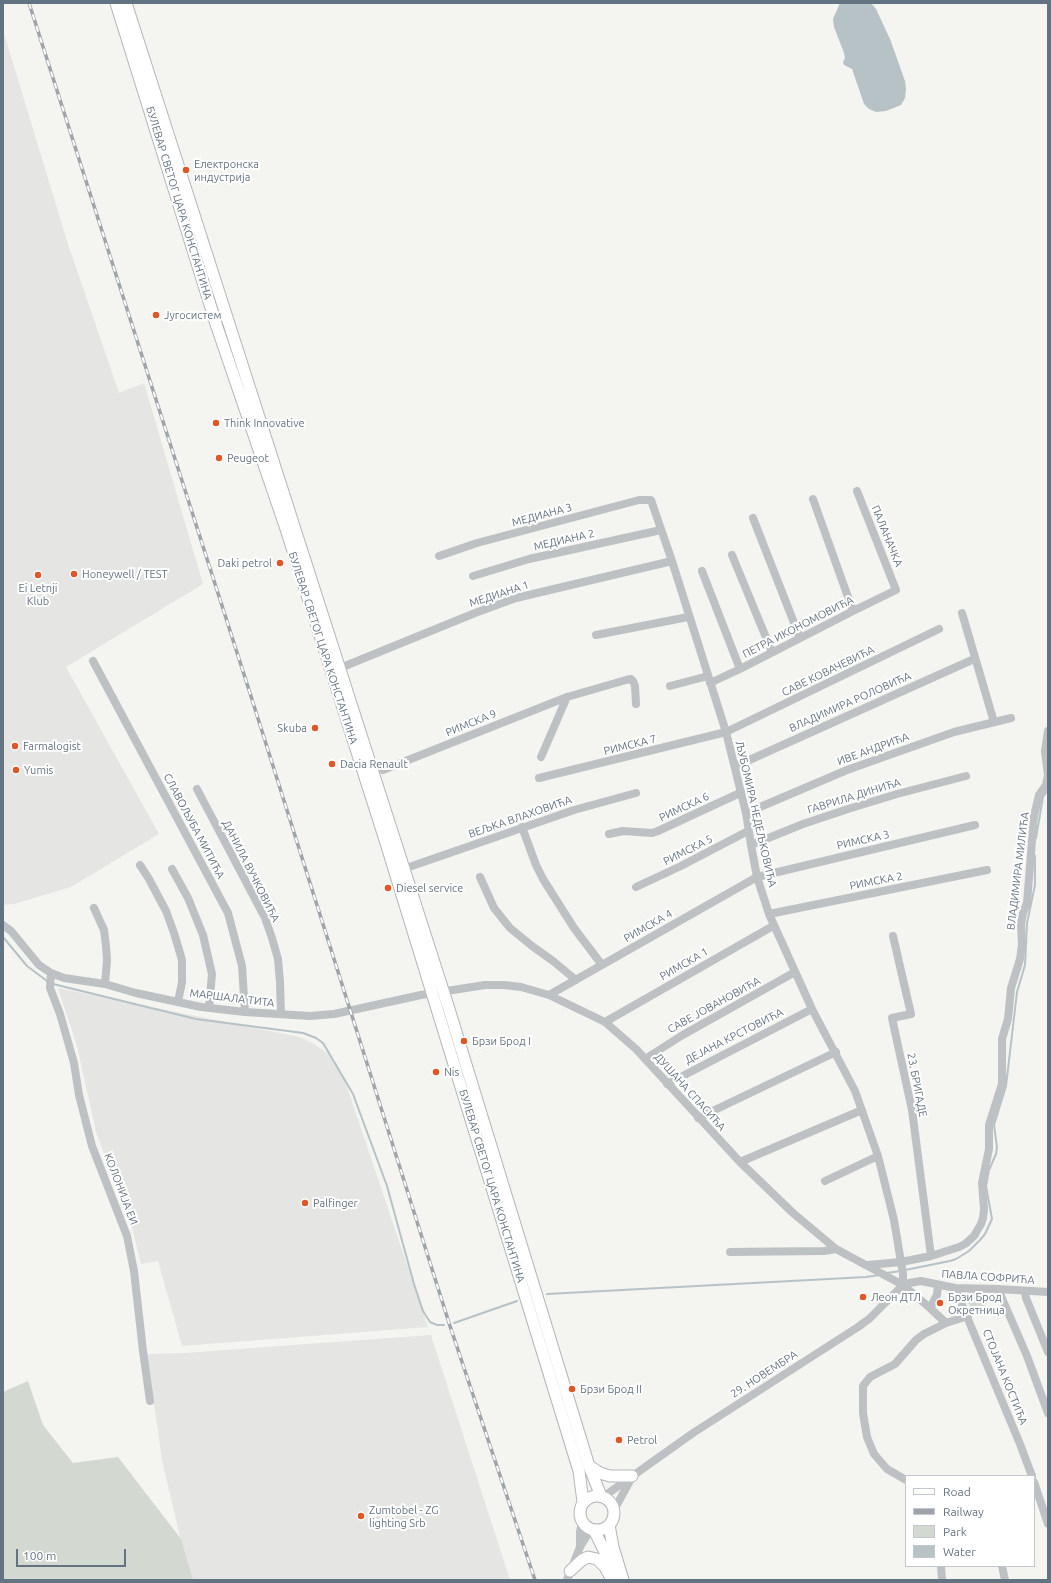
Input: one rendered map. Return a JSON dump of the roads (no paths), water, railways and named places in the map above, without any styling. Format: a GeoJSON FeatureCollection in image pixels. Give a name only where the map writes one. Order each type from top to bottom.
{"type":"FeatureCollection","features":[{"type":"Feature","properties":{"kind":"main road","name":"БУЛЕВАР СВЕТОГ ЦАРА КОНСТАНТИНА"},"geometry":{"type":"LineString","coordinates":[[116,3],[217,327],[286,529],[438,992],[589,1466],[602,1496]]}},
{"type":"Feature","properties":{"kind":"main road","name":"БУЛЕВАР СВЕТОГ ЦАРА КОНСТАНТИНА"},"geometry":{"type":"LineString","coordinates":[[126,3],[340,668],[438,992],[579,1471],[583,1502]]}},
{"type":"Feature","properties":{"kind":"main road"},"geometry":{"type":"LineString","coordinates":[[589,1466],[600,1473],[610,1476],[632,1476]]}},
{"type":"Feature","properties":{"kind":"main road"},"geometry":{"type":"LineString","coordinates":[[589,1527],[602,1529],[609,1525],[614,1517],[614,1510],[609,1501],[602,1496],[593,1496],[583,1502],[580,1514],[605,1552],[613,1580]]}},
{"type":"Feature","properties":{"kind":"main road"},"geometry":{"type":"LineString","coordinates":[[609,1525],[613,1547],[623,1580]]}},
{"type":"Feature","properties":{"kind":"main road"},"geometry":{"type":"LineString","coordinates":[[568,1576],[582,1560],[588,1557],[597,1559],[605,1567],[613,1580]]}},
{"type":"Feature","properties":{"kind":"street","name":"ПАЛАНАЧКА"},"geometry":{"type":"LineString","coordinates":[[856,491],[896,590]]}},
{"type":"Feature","properties":{"kind":"street"},"geometry":{"type":"LineString","coordinates":[[813,499],[853,611]]}},
{"type":"Feature","properties":{"kind":"street","name":"МЕДИАНА 3"},"geometry":{"type":"LineString","coordinates":[[439,556],[477,543],[639,500],[651,500]]}},
{"type":"Feature","properties":{"kind":"street","name":"ЉУБОМИРА НЕДЕЉКОВИЋА"},"geometry":{"type":"LineString","coordinates":[[651,500],[672,561],[688,617],[736,766],[757,877],[773,926],[812,1008],[855,1091],[878,1156],[894,1220],[902,1268],[903,1285]]}},
{"type":"Feature","properties":{"kind":"street"},"geometry":{"type":"LineString","coordinates":[[753,518],[800,638]]}},
{"type":"Feature","properties":{"kind":"street","name":"МЕДИАНА 2"},"geometry":{"type":"LineString","coordinates":[[473,576],[529,559],[661,530]]}},
{"type":"Feature","properties":{"kind":"street"},"geometry":{"type":"LineString","coordinates":[[732,555],[772,652]]}},
{"type":"Feature","properties":{"kind":"street","name":"МЕДИАНА 1"},"geometry":{"type":"LineString","coordinates":[[340,668],[475,613],[516,598],[672,561]]}},
{"type":"Feature","properties":{"kind":"street"},"geometry":{"type":"LineString","coordinates":[[702,571],[740,669]]}},
{"type":"Feature","properties":{"kind":"street","name":"ПЕТРА ИКОНОМОВИЋА"},"geometry":{"type":"LineString","coordinates":[[670,686],[709,679],[740,669],[896,590]]}},
{"type":"Feature","properties":{"kind":"street"},"geometry":{"type":"LineString","coordinates":[[962,613],[974,659],[994,722]]}},
{"type":"Feature","properties":{"kind":"street"},"geometry":{"type":"LineString","coordinates":[[596,635],[688,617]]}},
{"type":"Feature","properties":{"kind":"street","name":"САВЕ КОВАЧЕВИЋА"},"geometry":{"type":"LineString","coordinates":[[726,732],[939,629]]}},
{"type":"Feature","properties":{"kind":"street","name":"ВЛАДИМИРА РОЛОВИЋА"},"geometry":{"type":"LineString","coordinates":[[736,766],[974,659]]}},
{"type":"Feature","properties":{"kind":"street","name":"СЛАВОЉУБА МИТИЋА"},"geometry":{"type":"LineString","coordinates":[[93,661],[228,913],[242,966],[245,1012]]}},
{"type":"Feature","properties":{"kind":"street","name":"РИМСКА 9"},"geometry":{"type":"LineString","coordinates":[[383,770],[567,697],[631,679],[635,686],[636,704]]}},
{"type":"Feature","properties":{"kind":"street"},"geometry":{"type":"LineString","coordinates":[[541,757],[567,697]]}},
{"type":"Feature","properties":{"kind":"street","name":"ИВЕ АНДРИЋА"},"geometry":{"type":"LineString","coordinates":[[746,813],[847,770],[954,732],[1011,718]]}},
{"type":"Feature","properties":{"kind":"street","name":"ВЛАДИМИРА МИЛИЋА"},"geometry":{"type":"LineString","coordinates":[[868,1265],[902,1268],[965,1244],[974,1236],[983,1218],[982,1183],[989,1149],[989,1125],[1002,1084],[1002,1039],[1008,1019],[1011,988],[1020,959],[1022,945],[1021,924],[1023,913],[1027,904],[1034,816],[1039,795],[1046,785],[1048,775],[1045,751],[1048,731]]}},
{"type":"Feature","properties":{"kind":"street","name":"РИМСКА 7"},"geometry":{"type":"LineString","coordinates":[[539,778],[726,732]]}},
{"type":"Feature","properties":{"kind":"street","name":"ГАВРИЛА ДИНИЋА"},"geometry":{"type":"LineString","coordinates":[[751,845],[803,824],[848,809],[897,794],[966,776]]}},
{"type":"Feature","properties":{"kind":"street","name":"ДАНИЛА ВУЧКОВИЋА"},"geometry":{"type":"LineString","coordinates":[[197,789],[267,925],[278,959],[281,1014]]}},
{"type":"Feature","properties":{"kind":"street","name":"ВЕЉКА ВЛАХОВИЋА"},"geometry":{"type":"LineString","coordinates":[[412,866],[522,827],[636,792]]}},
{"type":"Feature","properties":{"kind":"street","name":"РИМСКА 6"},"geometry":{"type":"LineString","coordinates":[[609,834],[623,831],[658,832],[742,792]]}},
{"type":"Feature","properties":{"kind":"street","name":"РИМСКА 3"},"geometry":{"type":"LineString","coordinates":[[757,877],[974,825]]}},
{"type":"Feature","properties":{"kind":"street"},"geometry":{"type":"LineString","coordinates":[[522,827],[536,865],[543,879],[574,928],[602,965]]}},
{"type":"Feature","properties":{"kind":"street","name":"РИМСКА 5"},"geometry":{"type":"LineString","coordinates":[[636,887],[681,866],[748,831]]}},
{"type":"Feature","properties":{"kind":"street"},"geometry":{"type":"LineString","coordinates":[[140,865],[166,911],[182,960],[182,982],[178,1002]]}},
{"type":"Feature","properties":{"kind":"street"},"geometry":{"type":"LineString","coordinates":[[172,869],[188,898],[203,935],[212,974],[209,1008]]}},
{"type":"Feature","properties":{"kind":"street","name":"РИМСКА 2"},"geometry":{"type":"LineString","coordinates":[[769,914],[987,870]]}},
{"type":"Feature","properties":{"kind":"street"},"geometry":{"type":"LineString","coordinates":[[480,877],[494,908],[510,928],[576,980]]}},
{"type":"Feature","properties":{"kind":"street","name":"РИМСКА 4"},"geometry":{"type":"LineString","coordinates":[[549,995],[757,877]]}},
{"type":"Feature","properties":{"kind":"street"},"geometry":{"type":"LineString","coordinates":[[94,908],[104,930],[107,960],[105,984]]}},
{"type":"Feature","properties":{"kind":"street","name":"МАРШАЛА ТИТА"},"geometry":{"type":"LineString","coordinates":[[3,925],[11,931],[39,965],[51,976],[105,984],[209,1008],[245,1012],[321,1016],[438,992]]}},
{"type":"Feature","properties":{"kind":"street","name":"РИМСКА 1"},"geometry":{"type":"LineString","coordinates":[[606,1022],[773,926]]}},
{"type":"Feature","properties":{"kind":"street","name":"23. БРИГАДЕ"},"geometry":{"type":"LineString","coordinates":[[893,936],[911,1014],[892,1018],[912,1110],[931,1256]]}},
{"type":"Feature","properties":{"kind":"street","name":"САВЕ ЈОВАНОВИЋА"},"geometry":{"type":"LineString","coordinates":[[645,1059],[681,1036],[795,972]]}},
{"type":"Feature","properties":{"kind":"street","name":"КОЛОНИЈА ЕИ"},"geometry":{"type":"LineString","coordinates":[[51,976],[50,988],[60,1014],[74,1063],[79,1095],[92,1146],[127,1236],[134,1271],[150,1401]]}},
{"type":"Feature","properties":{"kind":"street","name":"ДУШАНА СПАСИЋА"},"geometry":{"type":"LineString","coordinates":[[438,992],[485,986],[504,985],[521,987],[549,995],[606,1022],[645,1059],[698,1118],[792,1213],[836,1249],[903,1285],[946,1323]]}},
{"type":"Feature","properties":{"kind":"street","name":"ДЕЈАНА КРСТОВИЋА"},"geometry":{"type":"LineString","coordinates":[[667,1084],[812,1008]]}},
{"type":"Feature","properties":{"kind":"street"},"geometry":{"type":"LineString","coordinates":[[698,1118],[836,1052]]}},
{"type":"Feature","properties":{"kind":"street"},"geometry":{"type":"LineString","coordinates":[[740,1162],[862,1110]]}},
{"type":"Feature","properties":{"kind":"street"},"geometry":{"type":"LineString","coordinates":[[825,1181],[878,1156]]}},
{"type":"Feature","properties":{"kind":"street"},"geometry":{"type":"LineString","coordinates":[[730,1252],[824,1251],[836,1249]]}},
{"type":"Feature","properties":{"kind":"street","name":"ПАВЛА СОФРИЋА"},"geometry":{"type":"LineString","coordinates":[[903,1285],[910,1282],[921,1281],[955,1288],[998,1288],[1048,1292]]}},
{"type":"Feature","properties":{"kind":"street","name":"29. НОВЕМБРА"},"geometry":{"type":"LineString","coordinates":[[602,1496],[693,1433],[858,1327],[869,1319],[903,1285]]}},
{"type":"Feature","properties":{"kind":"street"},"geometry":{"type":"LineString","coordinates":[[930,1308],[937,1296],[938,1285]]}},
{"type":"Feature","properties":{"kind":"street","name":"СТОЈАНА КОСТИЋА"},"geometry":{"type":"LineString","coordinates":[[955,1288],[968,1316],[1032,1475]]}},
{"type":"Feature","properties":{"kind":"street"},"geometry":{"type":"LineString","coordinates":[[998,1288],[1027,1356],[1048,1413]]}},
{"type":"Feature","properties":{"kind":"street"},"geometry":{"type":"LineString","coordinates":[[1025,1291],[1026,1298],[1048,1352]]}},
{"type":"Feature","properties":{"kind":"street"},"geometry":{"type":"LineString","coordinates":[[905,1479],[887,1468],[874,1454],[868,1437],[863,1413],[863,1386],[870,1377],[895,1364],[920,1337],[946,1323],[968,1316]]}},
{"type":"Feature","properties":{"kind":"street","name":"29. НОВЕМБРА"},"geometry":{"type":"LineString","coordinates":[[614,1510],[632,1476]]}},
{"type":"Feature","properties":{"kind":"street"},"geometry":{"type":"LineString","coordinates":[[1035,1485],[1048,1524]]}},
{"type":"Feature","properties":{"kind":"street"},"geometry":{"type":"LineString","coordinates":[[568,1576],[580,1547],[580,1532],[589,1527]]}},
{"type":"Feature","properties":{"kind":"street"},"geometry":{"type":"LineString","coordinates":[[941,1567],[942,1580]]}},
{"type":"Feature","properties":{"kind":"street"},"geometry":{"type":"LineString","coordinates":[[1002,1567],[1005,1580]]}},
{"type":"Feature","properties":{"kind":"water"},"geometry":{"type":"Polygon","coordinates":[[[840,3],[871,3],[876,9],[890,39],[905,81],[905,98],[901,105],[886,111],[876,112],[869,109],[864,104],[852,69],[844,65],[844,53],[834,27],[833,19],[840,3]]]}},
{"type":"Feature","properties":{"kind":"waterway"},"geometry":{"type":"LineString","coordinates":[[1036,838],[1043,797],[1048,790]]}},
{"type":"Feature","properties":{"kind":"waterway"},"geometry":{"type":"LineString","coordinates":[[905,1270],[956,1259],[969,1251],[980,1240],[985,1234],[992,1219],[986,1186],[989,1170],[996,1154],[997,1147],[994,1125],[1006,1086],[1017,992],[1025,965],[1027,923],[1035,885],[1035,856]]}},
{"type":"Feature","properties":{"kind":"waterway"},"geometry":{"type":"LineString","coordinates":[[3,937],[27,966],[47,981]]}},
{"type":"Feature","properties":{"kind":"waterway"},"geometry":{"type":"LineString","coordinates":[[53,984],[196,1019],[303,1033],[316,1038],[323,1043],[353,1094],[387,1186],[423,1311],[430,1322],[437,1325],[444,1325]]}},
{"type":"Feature","properties":{"kind":"waterway"},"geometry":{"type":"LineString","coordinates":[[887,1273],[900,1271]]}},
{"type":"Feature","properties":{"kind":"waterway"},"geometry":{"type":"LineString","coordinates":[[547,1294],[866,1277],[879,1275]]}},
{"type":"Feature","properties":{"kind":"waterway"},"geometry":{"type":"LineString","coordinates":[[454,1323],[517,1301]]}},
{"type":"Feature","properties":{"kind":"railway"},"geometry":{"type":"LineString","coordinates":[[29,3],[249,690],[450,1326],[535,1580]]}},
{"type":"Feature","properties":{"kind":"place","name":"Електронска индустрија"},"geometry":{"type":"Point","coordinates":[186,170]}},
{"type":"Feature","properties":{"kind":"place","name":"Југосистем"},"geometry":{"type":"Point","coordinates":[156,315]}},
{"type":"Feature","properties":{"kind":"place","name":"Think Innovative"},"geometry":{"type":"Point","coordinates":[216,423]}},
{"type":"Feature","properties":{"kind":"place","name":"Peugeot"},"geometry":{"type":"Point","coordinates":[219,458]}},
{"type":"Feature","properties":{"kind":"place","name":"Daki petrol"},"geometry":{"type":"Point","coordinates":[280,563]}},
{"type":"Feature","properties":{"kind":"place","name":"Honeywell / TEST"},"geometry":{"type":"Point","coordinates":[74,574]}},
{"type":"Feature","properties":{"kind":"place","name":"Ei Letnji Klub"},"geometry":{"type":"Point","coordinates":[38,575]}},
{"type":"Feature","properties":{"kind":"place","name":"Skuba"},"geometry":{"type":"Point","coordinates":[315,728]}},
{"type":"Feature","properties":{"kind":"place","name":"Farmalogist"},"geometry":{"type":"Point","coordinates":[15,746]}},
{"type":"Feature","properties":{"kind":"place","name":"Dacia Renault"},"geometry":{"type":"Point","coordinates":[332,764]}},
{"type":"Feature","properties":{"kind":"place","name":"Yumis"},"geometry":{"type":"Point","coordinates":[16,770]}},
{"type":"Feature","properties":{"kind":"place","name":"Diesel service"},"geometry":{"type":"Point","coordinates":[388,888]}},
{"type":"Feature","properties":{"kind":"place","name":"Брзи Брод I"},"geometry":{"type":"Point","coordinates":[464,1041]}},
{"type":"Feature","properties":{"kind":"place","name":"Nis"},"geometry":{"type":"Point","coordinates":[436,1072]}},
{"type":"Feature","properties":{"kind":"place","name":"Palfinger"},"geometry":{"type":"Point","coordinates":[305,1203]}},
{"type":"Feature","properties":{"kind":"place","name":"Леон ДТЛ"},"geometry":{"type":"Point","coordinates":[863,1297]}},
{"type":"Feature","properties":{"kind":"place","name":"Брзи Брод Окретница"},"geometry":{"type":"Point","coordinates":[940,1303]}},
{"type":"Feature","properties":{"kind":"place","name":"Брзи Брод II"},"geometry":{"type":"Point","coordinates":[572,1389]}},
{"type":"Feature","properties":{"kind":"place","name":"Petrol"},"geometry":{"type":"Point","coordinates":[619,1440]}},
{"type":"Feature","properties":{"kind":"place","name":"Zumtobel - ZG lighting Srb"},"geometry":{"type":"Point","coordinates":[361,1516]}}]}
